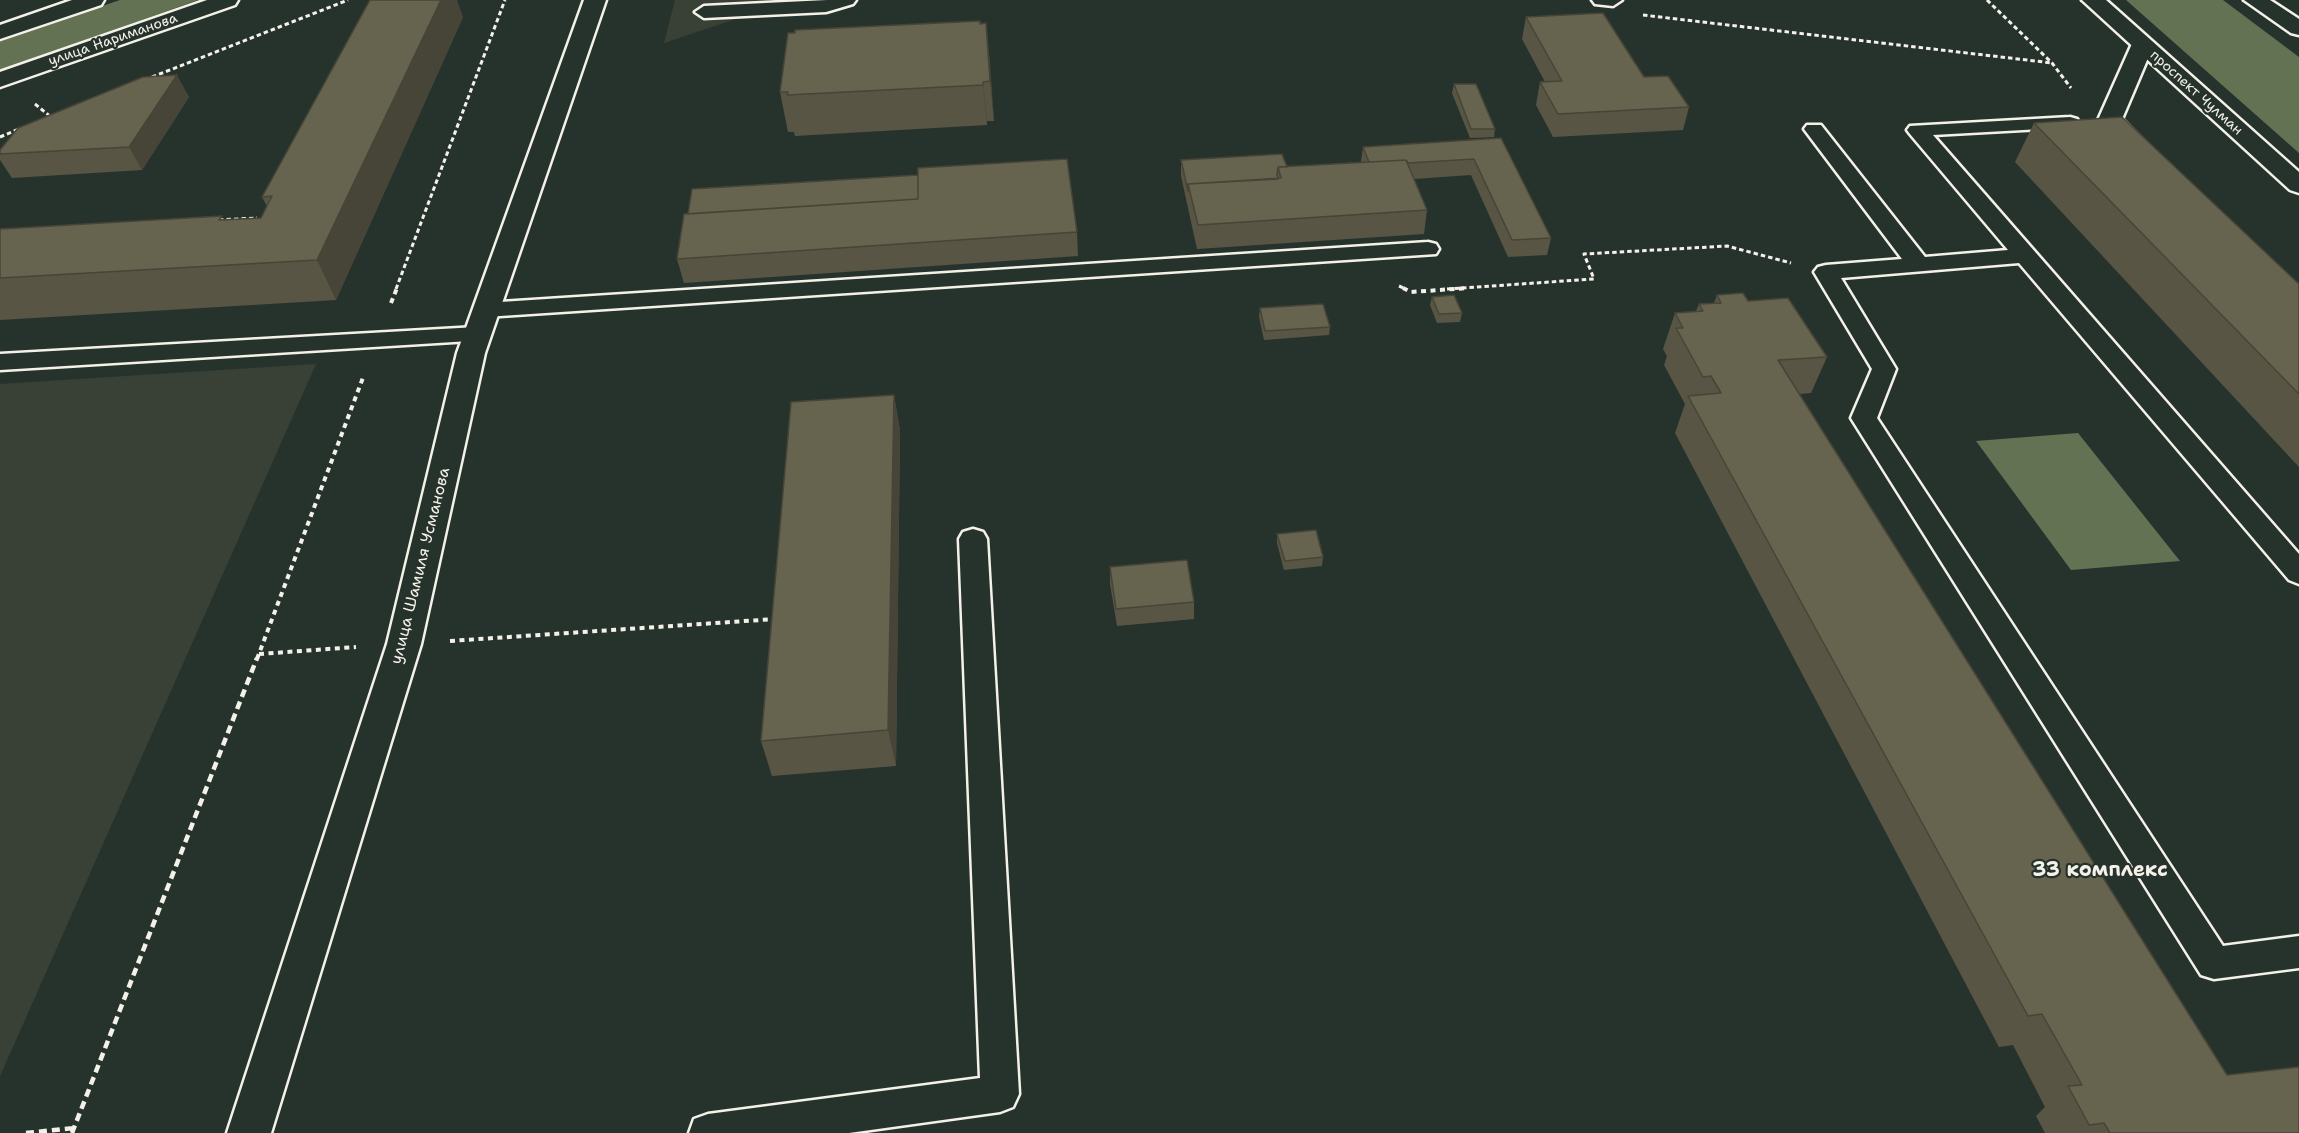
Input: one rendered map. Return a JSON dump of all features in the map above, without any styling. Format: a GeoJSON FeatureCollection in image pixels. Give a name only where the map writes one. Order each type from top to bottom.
{"type":"FeatureCollection","features":[{"type":"Feature","properties":{"kind":"street"},"geometry":{"type":"LineString","coordinates":[[0,32],[93,0]]}},
{"type":"Feature","properties":{"kind":"street","name":"улица Нариманова"},"geometry":{"type":"LineString","coordinates":[[0,80],[227,0]]}},
{"type":"Feature","properties":{"kind":"street","name":"улица Шамиля Усманова"},"geometry":{"type":"LineString","coordinates":[[249,1133],[404,644],[481,322],[595,0]]}},
{"type":"Feature","properties":{"kind":"street","name":"проспект Чулман"},"geometry":{"type":"LineString","coordinates":[[2093,0],[2299,185]]}},
{"type":"Feature","properties":{"kind":"street"},"geometry":{"type":"LineString","coordinates":[[2255,0],[2299,28]]}},
{"type":"Feature","properties":{"kind":"street"},"geometry":{"type":"LineString","coordinates":[[2142,46],[2110,120],[2162,170]]}},
{"type":"Feature","properties":{"kind":"lane"},"geometry":{"type":"LineString","coordinates":[[704,12],[826,6],[847,0]]}},
{"type":"Feature","properties":{"kind":"lane"},"geometry":{"type":"LineString","coordinates":[[1602,0],[1613,0]]}},
{"type":"Feature","properties":{"kind":"lane"},"geometry":{"type":"LineString","coordinates":[[2110,120],[1917,130],[2299,573]]}},
{"type":"Feature","properties":{"kind":"lane"},"geometry":{"type":"LineString","coordinates":[[1815,129],[1920,265]]}},
{"type":"Feature","properties":{"kind":"lane"},"geometry":{"type":"LineString","coordinates":[[0,362],[376,342],[481,322],[1428,249]]}},
{"type":"Feature","properties":{"kind":"lane"},"geometry":{"type":"LineString","coordinates":[[2025,256],[1826,272],[1884,369],[1864,418],[2214,963],[2299,951]]}},
{"type":"Feature","properties":{"kind":"lane"},"geometry":{"type":"LineString","coordinates":[[708,1133],[1000,1094],[973,539]]}},
{"type":"Feature","properties":{"kind":"path"},"geometry":{"type":"LineString","coordinates":[[150,78],[348,0]]}},
{"type":"Feature","properties":{"kind":"path"},"geometry":{"type":"LineString","coordinates":[[26,1133],[73,1131],[259,654],[506,0]]}},
{"type":"Feature","properties":{"kind":"path"},"geometry":{"type":"LineString","coordinates":[[1602,0],[1646,16],[2052,63]]}},
{"type":"Feature","properties":{"kind":"path"},"geometry":{"type":"LineString","coordinates":[[28,98],[51,117],[41,121]]}},
{"type":"Feature","properties":{"kind":"path"},"geometry":{"type":"LineString","coordinates":[[0,137],[20,129]]}},
{"type":"Feature","properties":{"kind":"path"},"geometry":{"type":"LineString","coordinates":[[211,221],[257,218]]}},
{"type":"Feature","properties":{"kind":"path"},"geometry":{"type":"LineString","coordinates":[[1489,286],[1594,279],[1584,254],[1726,246],[1826,272]]}},
{"type":"Feature","properties":{"kind":"path"},"geometry":{"type":"LineString","coordinates":[[259,654],[784,619]]}},
{"type":"Feature","properties":{"kind":"shaded area"},"geometry":{"type":"Polygon","coordinates":[[[675,0],[792,0],[664,43],[675,0]]]}},
{"type":"Feature","properties":{"kind":"shaded area"},"geometry":{"type":"Polygon","coordinates":[[[316,364],[0,1076],[0,384],[316,364]]]}},
{"type":"Feature","properties":{"kind":"green space"},"geometry":{"type":"Polygon","coordinates":[[[120,0],[198,0],[0,70],[0,41],[120,0]]]}},
{"type":"Feature","properties":{"kind":"green space"},"geometry":{"type":"Polygon","coordinates":[[[2126,0],[2223,0],[2299,57],[2299,153],[2126,0]]]}},
{"type":"Feature","properties":{"kind":"green space"},"geometry":{"type":"Polygon","coordinates":[[[2078,433],[2180,561],[2071,570],[1976,441],[2078,433]]]}},
{"type":"Feature","properties":{"kind":"building"},"geometry":{"type":"Polygon","coordinates":[[[370,0],[441,0],[317,260],[0,278],[0,229],[222,216],[219,220],[261,218],[272,196],[262,197],[370,0]]]}},
{"type":"Feature","properties":{"kind":"building"},"geometry":{"type":"Polygon","coordinates":[[[1603,13],[1644,77],[1668,76],[1689,107],[1558,114],[1540,82],[1562,81],[1526,17],[1603,13]]]}},
{"type":"Feature","properties":{"kind":"building"},"geometry":{"type":"Polygon","coordinates":[[[980,21],[980,24],[986,23],[990,81],[983,82],[983,85],[787,95],[788,92],[780,92],[788,33],[795,33],[795,30],[980,21]]]}},
{"type":"Feature","properties":{"kind":"building"},"geometry":{"type":"Polygon","coordinates":[[[177,75],[129,147],[0,154],[0,150],[18,128],[143,77],[177,75]]]}},
{"type":"Feature","properties":{"kind":"building"},"geometry":{"type":"Polygon","coordinates":[[[1454,84],[1476,84],[1495,129],[1471,129],[1454,84]]]}},
{"type":"Feature","properties":{"kind":"building"},"geometry":{"type":"Polygon","coordinates":[[[2122,117],[2299,284],[2299,394],[2034,123],[2122,117]]]}},
{"type":"Feature","properties":{"kind":"building"},"geometry":{"type":"Polygon","coordinates":[[[1501,138],[1551,238],[1512,240],[1474,159],[1408,163],[1406,160],[1369,162],[1363,147],[1501,138]]]}},
{"type":"Feature","properties":{"kind":"building"},"geometry":{"type":"Polygon","coordinates":[[[1282,154],[1287,167],[1278,167],[1278,179],[1188,184],[1188,191],[1181,160],[1282,154]]]}},
{"type":"Feature","properties":{"kind":"building"},"geometry":{"type":"Polygon","coordinates":[[[1067,159],[1077,232],[677,259],[684,214],[918,199],[918,168],[1067,159]]]}},
{"type":"Feature","properties":{"kind":"building"},"geometry":{"type":"Polygon","coordinates":[[[1406,160],[1427,210],[1198,225],[1188,184],[1281,178],[1278,167],[1406,160]]]}},
{"type":"Feature","properties":{"kind":"building"},"geometry":{"type":"Polygon","coordinates":[[[918,175],[918,199],[688,214],[692,189],[918,175]]]}},
{"type":"Feature","properties":{"kind":"building"},"geometry":{"type":"Polygon","coordinates":[[[1743,293],[1748,301],[1788,298],[1827,357],[1778,360],[2227,1075],[2299,1067],[2299,1133],[2110,1133],[2104,1123],[2089,1125],[2068,1086],[2082,1085],[2042,1014],[2028,1016],[1688,396],[1721,393],[1711,376],[1703,377],[1676,328],[1683,328],[1675,313],[1703,311],[1699,304],[1721,303],[1717,295],[1743,293]]]}},
{"type":"Feature","properties":{"kind":"building"},"geometry":{"type":"Polygon","coordinates":[[[1454,295],[1462,313],[1439,314],[1432,297],[1454,295]]]}},
{"type":"Feature","properties":{"kind":"building"},"geometry":{"type":"Polygon","coordinates":[[[1323,304],[1330,327],[1265,331],[1260,308],[1323,304]]]}},
{"type":"Feature","properties":{"kind":"building"},"geometry":{"type":"Polygon","coordinates":[[[894,395],[888,730],[761,741],[791,402],[894,395]]]}},
{"type":"Feature","properties":{"kind":"building"},"geometry":{"type":"Polygon","coordinates":[[[1316,530],[1323,557],[1285,561],[1277,534],[1316,530]]]}},
{"type":"Feature","properties":{"kind":"building"},"geometry":{"type":"Polygon","coordinates":[[[1187,560],[1194,602],[1116,609],[1110,567],[1187,560]]]}},
{"type":"Feature","properties":{"kind":"district","name":"33 комплекс"},"geometry":{"type":"Point","coordinates":[2100,871]}}]}
